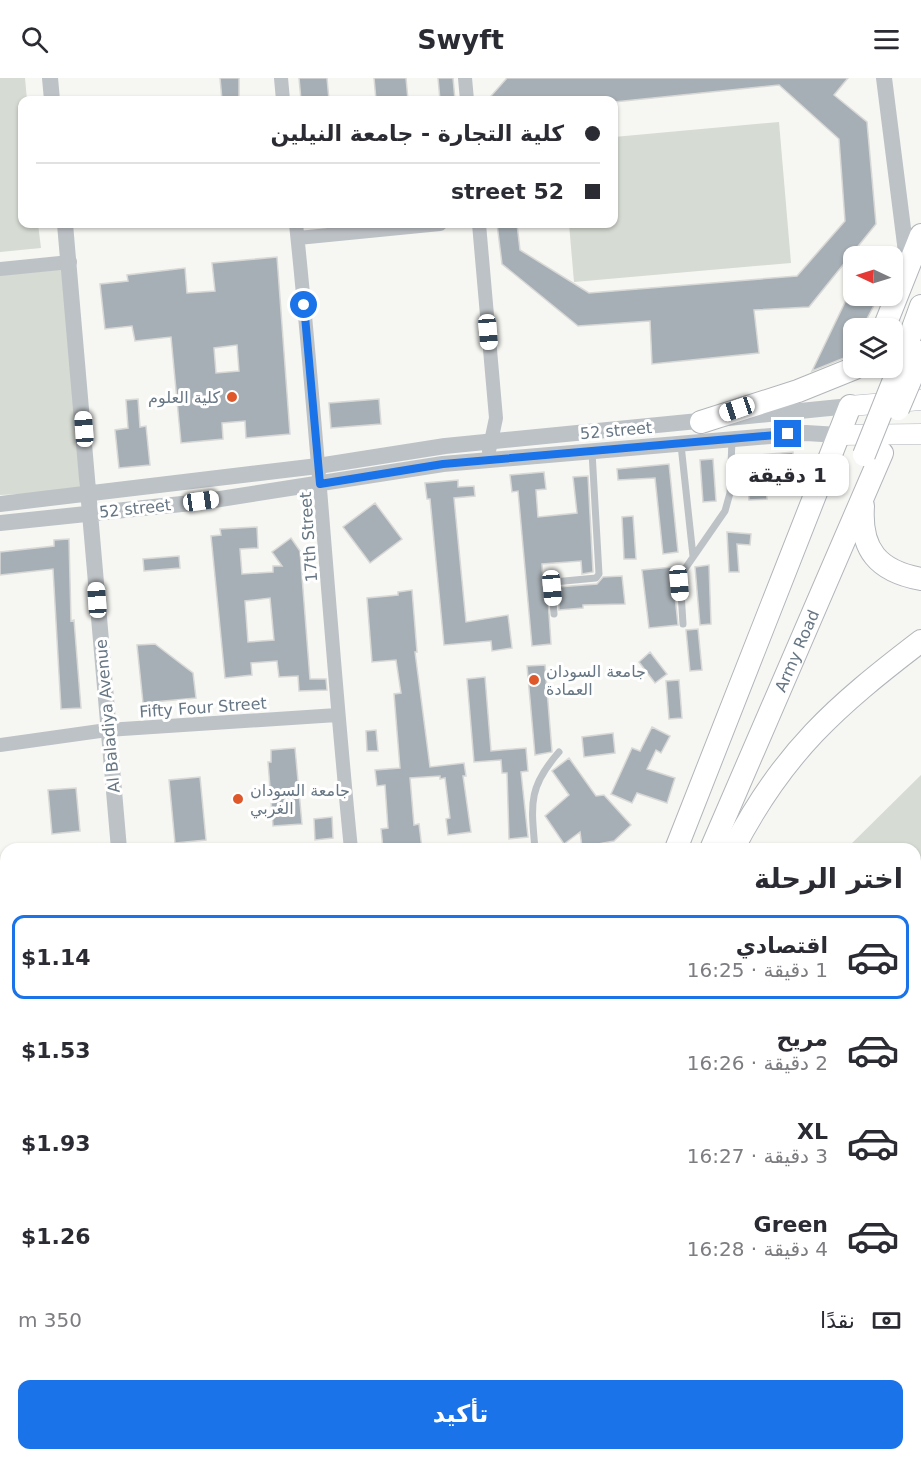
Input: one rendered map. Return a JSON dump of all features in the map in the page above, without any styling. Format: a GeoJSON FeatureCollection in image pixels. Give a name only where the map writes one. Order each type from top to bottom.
{"type":"FeatureCollection","features":[{"type":"Feature","properties":{"kind":"highway"},"geometry":{"type":"LineString","coordinates":[[888,318],[921,235]]}},
{"type":"Feature","properties":{"kind":"highway"},"geometry":{"type":"LineString","coordinates":[[873,454],[904,375],[921,306]]}},
{"type":"Feature","properties":{"kind":"highway"},"geometry":{"type":"LineString","coordinates":[[904,375],[921,352]]}},
{"type":"Feature","properties":{"kind":"highway"},"geometry":{"type":"LineString","coordinates":[[701,422],[843,375]]}},
{"type":"Feature","properties":{"kind":"highway"},"geometry":{"type":"LineString","coordinates":[[678,843],[850,406]]}},
{"type":"Feature","properties":{"kind":"highway","name":"Army Road"},"geometry":{"type":"LineString","coordinates":[[714,843],[864,494],[873,454]]}},
{"type":"Feature","properties":{"kind":"highway","name":"Army Road"},"geometry":{"type":"LineString","coordinates":[[698,843],[873,454]]}},
{"type":"Feature","properties":{"kind":"highway"},"geometry":{"type":"LineString","coordinates":[[864,494],[862,519],[869,550],[880,563],[892,571],[921,579]]}},
{"type":"Feature","properties":{"kind":"highway"},"geometry":{"type":"LineString","coordinates":[[736,843],[755,807],[802,743],[862,686],[921,641]]}},
{"type":"Feature","properties":{"kind":"main road"},"geometry":{"type":"LineString","coordinates":[[850,406],[921,400]]}},
{"type":"Feature","properties":{"kind":"main road"},"geometry":{"type":"LineString","coordinates":[[838,435],[921,434]]}},
{"type":"Feature","properties":{"kind":"street"},"geometry":{"type":"LineString","coordinates":[[50,78],[52,96]]}},
{"type":"Feature","properties":{"kind":"street"},"geometry":{"type":"LineString","coordinates":[[281,78],[283,96]]}},
{"type":"Feature","properties":{"kind":"street"},"geometry":{"type":"LineString","coordinates":[[465,78],[467,96]]}},
{"type":"Feature","properties":{"kind":"street"},"geometry":{"type":"LineString","coordinates":[[884,78],[908,269]]}},
{"type":"Feature","properties":{"kind":"street","name":"Al Baladiya Avenue"},"geometry":{"type":"LineString","coordinates":[[66,228],[118,843]]}},
{"type":"Feature","properties":{"kind":"street","name":"17th Street"},"geometry":{"type":"LineString","coordinates":[[297,228],[320,484],[337,715],[350,843]]}},
{"type":"Feature","properties":{"kind":"street"},"geometry":{"type":"LineString","coordinates":[[298,238],[399,228]]}},
{"type":"Feature","properties":{"kind":"street"},"geometry":{"type":"LineString","coordinates":[[478,228],[496,418],[492,441],[483,461]]}},
{"type":"Feature","properties":{"kind":"street"},"geometry":{"type":"LineString","coordinates":[[0,269],[70,262]]}},
{"type":"Feature","properties":{"kind":"street"},"geometry":{"type":"LineString","coordinates":[[701,422],[850,406]]}},
{"type":"Feature","properties":{"kind":"street","name":"52 street"},"geometry":{"type":"LineString","coordinates":[[0,504],[318,466],[376,455],[492,441],[701,422]]}},
{"type":"Feature","properties":{"kind":"street"},"geometry":{"type":"LineString","coordinates":[[732,439],[806,433],[838,435]]}},
{"type":"Feature","properties":{"kind":"street","name":"52 street"},"geometry":{"type":"LineString","coordinates":[[0,523],[201,501],[443,464],[732,439]]}},
{"type":"Feature","properties":{"kind":"street","name":"Fifty Four Street"},"geometry":{"type":"LineString","coordinates":[[0,745],[107,730],[337,715]]}},
{"type":"Feature","properties":{"kind":"lane"},"geometry":{"type":"LineString","coordinates":[[683,624],[680,576],[725,511],[730,493],[732,439]]}},
{"type":"Feature","properties":{"kind":"lane"},"geometry":{"type":"LineString","coordinates":[[681,443],[693,556]]}},
{"type":"Feature","properties":{"kind":"lane"},"geometry":{"type":"LineString","coordinates":[[554,614],[552,588],[554,582],[596,578],[599,574],[592,451]]}},
{"type":"Feature","properties":{"kind":"lane"},"geometry":{"type":"LineString","coordinates":[[534,843],[532,813],[534,789],[544,769],[559,752]]}},
{"type":"Feature","properties":{"kind":"shaded area"},"geometry":{"type":"Polygon","coordinates":[[[0,78],[25,78],[27,96],[18,96],[18,228],[38,228],[41,248],[0,252],[0,78]]]}},
{"type":"Feature","properties":{"kind":"shaded area"},"geometry":{"type":"Polygon","coordinates":[[[779,122],[791,263],[574,282],[569,228],[618,228],[618,137],[779,122]]]}},
{"type":"Feature","properties":{"kind":"shaded area"},"geometry":{"type":"Polygon","coordinates":[[[67,269],[80,491],[0,495],[0,272],[67,269]]]}},
{"type":"Feature","properties":{"kind":"shaded area"},"geometry":{"type":"Polygon","coordinates":[[[921,775],[921,843],[852,843],[921,775]]]}},
{"type":"Feature","properties":{"kind":"building"},"geometry":{"type":"Polygon","coordinates":[[[220,78],[239,78],[239,96],[222,96],[220,78]]]}},
{"type":"Feature","properties":{"kind":"building"},"geometry":{"type":"Polygon","coordinates":[[[299,78],[327,78],[329,96],[301,96],[299,78]]]}},
{"type":"Feature","properties":{"kind":"building"},"geometry":{"type":"Polygon","coordinates":[[[374,78],[406,78],[408,96],[376,96],[374,78]]]}},
{"type":"Feature","properties":{"kind":"building"},"geometry":{"type":"Polygon","coordinates":[[[438,78],[453,78],[455,96],[440,96],[438,78]]]}},
{"type":"Feature","properties":{"kind":"building"},"geometry":{"type":"Polygon","coordinates":[[[507,78],[848,78],[834,95],[867,122],[876,224],[858,246],[843,246],[843,265],[809,307],[754,310],[759,353],[652,364],[650,321],[578,326],[502,264],[498,228],[517,228],[520,250],[589,293],[797,276],[845,221],[839,139],[779,85],[618,102],[618,96],[491,96],[507,78]]]}},
{"type":"Feature","properties":{"kind":"building"},"geometry":{"type":"Polygon","coordinates":[[[277,257],[290,434],[246,438],[245,421],[222,423],[223,439],[181,443],[171,337],[135,341],[132,326],[105,329],[100,284],[128,281],[127,275],[185,268],[187,293],[215,291],[212,263],[277,257]],[[237,345],[214,348],[216,373],[239,371],[237,345]]]}},
{"type":"Feature","properties":{"kind":"building"},"geometry":{"type":"Polygon","coordinates":[[[843,306],[874,306],[867,318],[843,318],[843,358],[812,371],[843,306]]]}},
{"type":"Feature","properties":{"kind":"building"},"geometry":{"type":"Polygon","coordinates":[[[138,399],[140,427],[146,426],[150,465],[119,468],[115,430],[128,428],[126,400],[138,399]]]}},
{"type":"Feature","properties":{"kind":"building"},"geometry":{"type":"Polygon","coordinates":[[[379,399],[381,424],[331,428],[329,403],[379,399]]]}},
{"type":"Feature","properties":{"kind":"building"},"geometry":{"type":"Polygon","coordinates":[[[793,452],[795,479],[766,480],[767,499],[749,500],[746,456],[793,452]]]}},
{"type":"Feature","properties":{"kind":"building"},"geometry":{"type":"Polygon","coordinates":[[[713,459],[716,501],[703,502],[700,460],[713,459]]]}},
{"type":"Feature","properties":{"kind":"building"},"geometry":{"type":"Polygon","coordinates":[[[669,464],[678,552],[663,554],[655,478],[618,480],[617,469],[669,464]]]}},
{"type":"Feature","properties":{"kind":"building"},"geometry":{"type":"Polygon","coordinates":[[[544,472],[546,489],[536,490],[538,517],[577,513],[573,477],[588,476],[593,572],[582,574],[581,561],[542,564],[543,585],[547,584],[551,644],[532,646],[518,491],[512,492],[510,475],[544,472]]]}},
{"type":"Feature","properties":{"kind":"building"},"geometry":{"type":"Polygon","coordinates":[[[458,480],[458,487],[474,486],[475,496],[454,498],[466,622],[508,615],[512,648],[492,651],[491,641],[444,645],[430,499],[427,499],[425,483],[458,480]]]}},
{"type":"Feature","properties":{"kind":"building"},"geometry":{"type":"Polygon","coordinates":[[[375,503],[402,539],[370,563],[343,527],[375,503]]]}},
{"type":"Feature","properties":{"kind":"building"},"geometry":{"type":"Polygon","coordinates":[[[633,516],[636,559],[624,559],[622,517],[633,516]]]}},
{"type":"Feature","properties":{"kind":"building"},"geometry":{"type":"Polygon","coordinates":[[[257,527],[258,548],[240,549],[242,574],[273,572],[273,566],[282,566],[272,552],[291,538],[300,551],[310,679],[326,679],[327,690],[299,691],[298,676],[279,677],[277,661],[251,663],[252,675],[225,678],[211,536],[221,535],[220,529],[257,527]],[[270,598],[245,601],[248,642],[274,640],[270,598]]]}},
{"type":"Feature","properties":{"kind":"building"},"geometry":{"type":"Polygon","coordinates":[[[727,532],[751,534],[750,545],[737,544],[739,572],[729,572],[727,532]]]}},
{"type":"Feature","properties":{"kind":"building"},"geometry":{"type":"Polygon","coordinates":[[[69,539],[71,621],[74,620],[81,708],[61,709],[53,569],[0,575],[0,552],[54,546],[54,540],[69,539]]]}},
{"type":"Feature","properties":{"kind":"building"},"geometry":{"type":"Polygon","coordinates":[[[179,556],[180,568],[144,571],[143,559],[179,556]]]}},
{"type":"Feature","properties":{"kind":"building"},"geometry":{"type":"Polygon","coordinates":[[[709,565],[711,624],[700,625],[695,567],[709,565]]]}},
{"type":"Feature","properties":{"kind":"building"},"geometry":{"type":"Polygon","coordinates":[[[672,567],[678,625],[649,628],[642,570],[672,567]]]}},
{"type":"Feature","properties":{"kind":"building"},"geometry":{"type":"Polygon","coordinates":[[[622,576],[625,604],[583,605],[583,608],[559,610],[558,587],[597,584],[603,577],[622,576]]]}},
{"type":"Feature","properties":{"kind":"building"},"geometry":{"type":"Polygon","coordinates":[[[412,590],[417,652],[415,652],[430,767],[464,763],[466,776],[463,776],[471,832],[448,835],[446,819],[450,818],[445,778],[440,779],[440,776],[410,778],[414,825],[419,824],[421,843],[382,843],[381,829],[388,828],[385,785],[377,786],[375,770],[400,768],[394,694],[401,693],[396,660],[372,662],[367,598],[398,595],[398,592],[412,590]]]}},
{"type":"Feature","properties":{"kind":"building"},"geometry":{"type":"Polygon","coordinates":[[[698,629],[702,670],[690,671],[686,630],[698,629]]]}},
{"type":"Feature","properties":{"kind":"building"},"geometry":{"type":"Polygon","coordinates":[[[155,644],[193,673],[196,698],[143,703],[137,645],[155,644]]]}},
{"type":"Feature","properties":{"kind":"building"},"geometry":{"type":"Polygon","coordinates":[[[650,652],[667,674],[655,683],[639,662],[650,652]]]}},
{"type":"Feature","properties":{"kind":"building"},"geometry":{"type":"Polygon","coordinates":[[[545,665],[552,752],[535,755],[527,666],[545,665]]]}},
{"type":"Feature","properties":{"kind":"building"},"geometry":{"type":"Polygon","coordinates":[[[485,677],[491,751],[526,748],[528,771],[521,772],[528,837],[509,839],[507,773],[502,773],[501,760],[474,762],[467,679],[485,677]]]}},
{"type":"Feature","properties":{"kind":"building"},"geometry":{"type":"Polygon","coordinates":[[[679,680],[682,718],[669,719],[666,681],[679,680]]]}},
{"type":"Feature","properties":{"kind":"building"},"geometry":{"type":"Polygon","coordinates":[[[652,727],[670,736],[661,753],[656,750],[647,769],[675,778],[667,803],[637,793],[632,803],[611,794],[632,748],[640,751],[652,727]]]}},
{"type":"Feature","properties":{"kind":"building"},"geometry":{"type":"Polygon","coordinates":[[[376,730],[378,751],[367,751],[366,731],[376,730]]]}},
{"type":"Feature","properties":{"kind":"building"},"geometry":{"type":"Polygon","coordinates":[[[613,733],[615,753],[584,757],[582,737],[613,733]]]}},
{"type":"Feature","properties":{"kind":"building"},"geometry":{"type":"Polygon","coordinates":[[[295,748],[302,824],[273,826],[268,762],[271,762],[271,750],[295,748]]]}},
{"type":"Feature","properties":{"kind":"building"},"geometry":{"type":"Polygon","coordinates":[[[569,758],[596,796],[604,795],[631,825],[614,841],[581,843],[580,832],[563,843],[545,816],[569,795],[552,771],[569,758]]]}},
{"type":"Feature","properties":{"kind":"building"},"geometry":{"type":"Polygon","coordinates":[[[200,777],[206,840],[175,843],[169,780],[200,777]]]}},
{"type":"Feature","properties":{"kind":"building"},"geometry":{"type":"Polygon","coordinates":[[[76,788],[80,831],[52,834],[48,790],[76,788]]]}},
{"type":"Feature","properties":{"kind":"building"},"geometry":{"type":"Polygon","coordinates":[[[332,817],[333,838],[315,840],[314,819],[332,817]]]}},
{"type":"Feature","properties":{"kind":"place","name":"كلية العلوم"},"geometry":{"type":"Point","coordinates":[232,397]}},
{"type":"Feature","properties":{"kind":"place","name":"جامعة السودان العمادة"},"geometry":{"type":"Point","coordinates":[534,680]}},
{"type":"Feature","properties":{"kind":"place","name":"جامعة السودان الغربي"},"geometry":{"type":"Point","coordinates":[238,799]}},
{"type":"Feature","properties":{"kind":"route"},"geometry":{"type":"LineString","coordinates":[[304,305],[320,484],[443,464],[788,434]]}}]}
